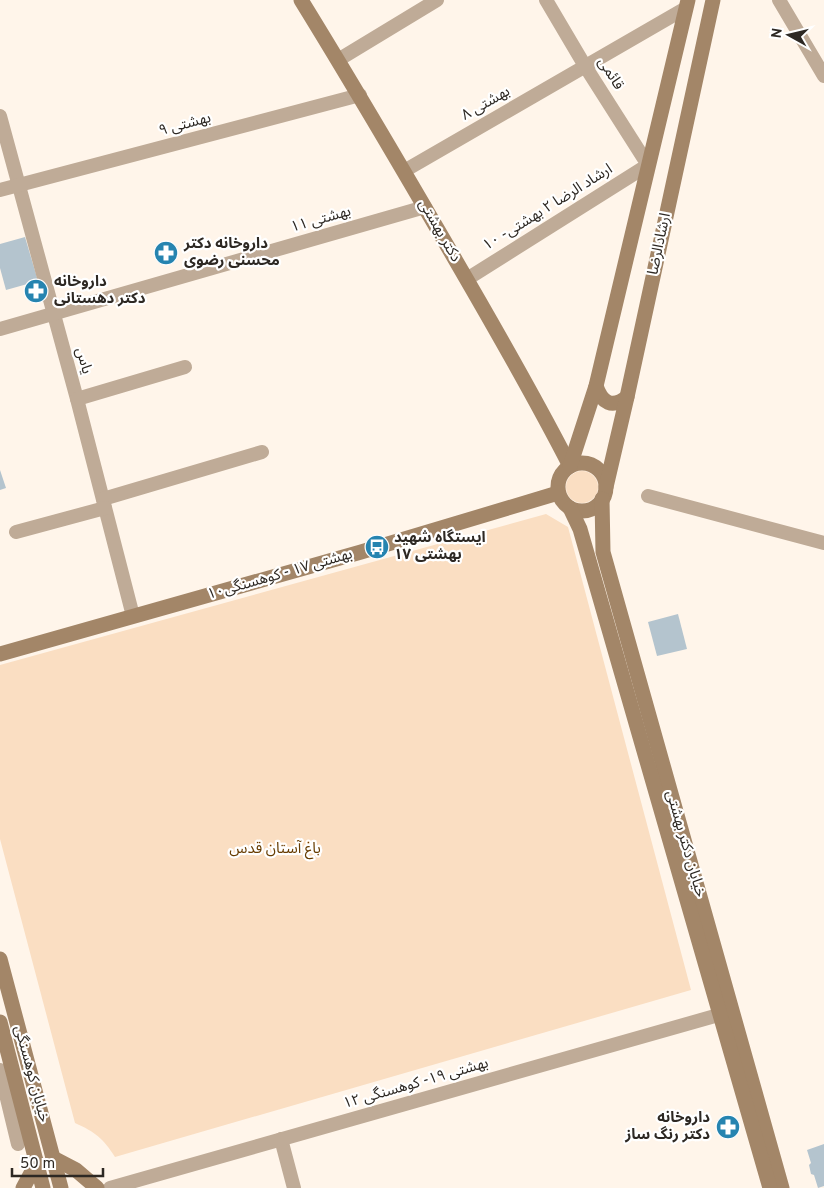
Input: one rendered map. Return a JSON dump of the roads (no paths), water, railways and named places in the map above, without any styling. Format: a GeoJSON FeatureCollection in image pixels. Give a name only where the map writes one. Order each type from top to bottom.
{"type":"FeatureCollection","features":[{"type":"Feature","properties":{"kind":"street","name":"دکتر بهشتی"},"geometry":{"type":"LineString","coordinates":[[301,0],[360,95],[467,279],[570,466]]}},
{"type":"Feature","properties":{"kind":"street"},"geometry":{"type":"LineString","coordinates":[[338,60],[437,0]]}},
{"type":"Feature","properties":{"kind":"street","name":"قائمی"},"geometry":{"type":"LineString","coordinates":[[546,0],[585,66],[648,165]]}},
{"type":"Feature","properties":{"kind":"street","name":"ارشادالرضا"},"geometry":{"type":"LineString","coordinates":[[604,493],[627,397],[712,0]]}},
{"type":"Feature","properties":{"kind":"street"},"geometry":{"type":"LineString","coordinates":[[779,0],[824,76]]}},
{"type":"Feature","properties":{"kind":"street","name":"بهشتی ۸"},"geometry":{"type":"LineString","coordinates":[[404,170],[585,66],[687,4]]}},
{"type":"Feature","properties":{"kind":"street","name":"ارشادالرضا"},"geometry":{"type":"LineString","coordinates":[[570,466],[596,386],[687,4]]}},
{"type":"Feature","properties":{"kind":"street","name":"بهشتی ۹"},"geometry":{"type":"LineString","coordinates":[[0,190],[360,95]]}},
{"type":"Feature","properties":{"kind":"street","name":"یاس"},"geometry":{"type":"LineString","coordinates":[[0,116],[134,616]]}},
{"type":"Feature","properties":{"kind":"street","name":"ارشاد الرضا ۲ بهشتی- ۱۰"},"geometry":{"type":"LineString","coordinates":[[467,279],[648,165]]}},
{"type":"Feature","properties":{"kind":"street","name":"بهشتی ۱۱"},"geometry":{"type":"LineString","coordinates":[[0,330],[425,207]]}},
{"type":"Feature","properties":{"kind":"street"},"geometry":{"type":"LineString","coordinates":[[77,399],[185,367]]}},
{"type":"Feature","properties":{"kind":"street"},"geometry":{"type":"LineString","coordinates":[[596,386],[599,395],[605,401],[612,404],[620,402],[627,397]]}},
{"type":"Feature","properties":{"kind":"street"},"geometry":{"type":"LineString","coordinates":[[16,532],[262,452]]}},
{"type":"Feature","properties":{"kind":"street"},"geometry":{"type":"LineString","coordinates":[[582,463],[594,466],[602,475],[604,493],[598,504],[588,510],[570,508],[558,493],[561,475],[570,466],[582,463]]}},
{"type":"Feature","properties":{"kind":"street","name":"بهشتی ۱۷ - کوهسنگی۱۰"},"geometry":{"type":"LineString","coordinates":[[0,654],[361,552],[558,493]]}},
{"type":"Feature","properties":{"kind":"street","name":"خیابان دکتر بهشتی"},"geometry":{"type":"LineString","coordinates":[[604,493],[603,552],[726,1013],[770,1188]]}},
{"type":"Feature","properties":{"kind":"street"},"geometry":{"type":"LineString","coordinates":[[648,496],[824,542]]}},
{"type":"Feature","properties":{"kind":"street","name":"خیابان دکتر بهشتی"},"geometry":{"type":"LineString","coordinates":[[570,508],[580,530],[726,1013],[782,1188]]}},
{"type":"Feature","properties":{"kind":"street","name":"خیابان کوهسنگی"},"geometry":{"type":"LineString","coordinates":[[0,960],[61,1188]]}},
{"type":"Feature","properties":{"kind":"street","name":"بهشتی ۱۹- کوهسنگی ۱۲"},"geometry":{"type":"LineString","coordinates":[[110,1188],[726,1013]]}},
{"type":"Feature","properties":{"kind":"street","name":"خیابان کوهسنگی"},"geometry":{"type":"LineString","coordinates":[[0,1022],[43,1188]]}},
{"type":"Feature","properties":{"kind":"street"},"geometry":{"type":"LineString","coordinates":[[0,1070],[18,1144]]}},
{"type":"Feature","properties":{"kind":"street"},"geometry":{"type":"LineString","coordinates":[[281,1140],[294,1188]]}},
{"type":"Feature","properties":{"kind":"street"},"geometry":{"type":"LineString","coordinates":[[53,1158],[76,1170],[97,1188]]}},
{"type":"Feature","properties":{"kind":"street"},"geometry":{"type":"LineString","coordinates":[[22,1188],[37,1162]]}},
{"type":"Feature","properties":{"kind":"place","name":"داروخانه دکتر محسنی رضوی"},"geometry":{"type":"Point","coordinates":[166,253]}},
{"type":"Feature","properties":{"kind":"place","name":"داروخانه دکتر دهستانی"},"geometry":{"type":"Point","coordinates":[36,291]}},
{"type":"Feature","properties":{"kind":"place","name":"ایستگاه شهید بهشتی ۱۷"},"geometry":{"type":"Point","coordinates":[377,547]}},
{"type":"Feature","properties":{"kind":"place","name":"داروخانه دکتر رنگ ساز"},"geometry":{"type":"Point","coordinates":[728,1127]}},
{"type":"Feature","properties":{"kind":"park label","name":"باغ آستان قدس"},"geometry":{"type":"Point","coordinates":[275,849]}}]}
